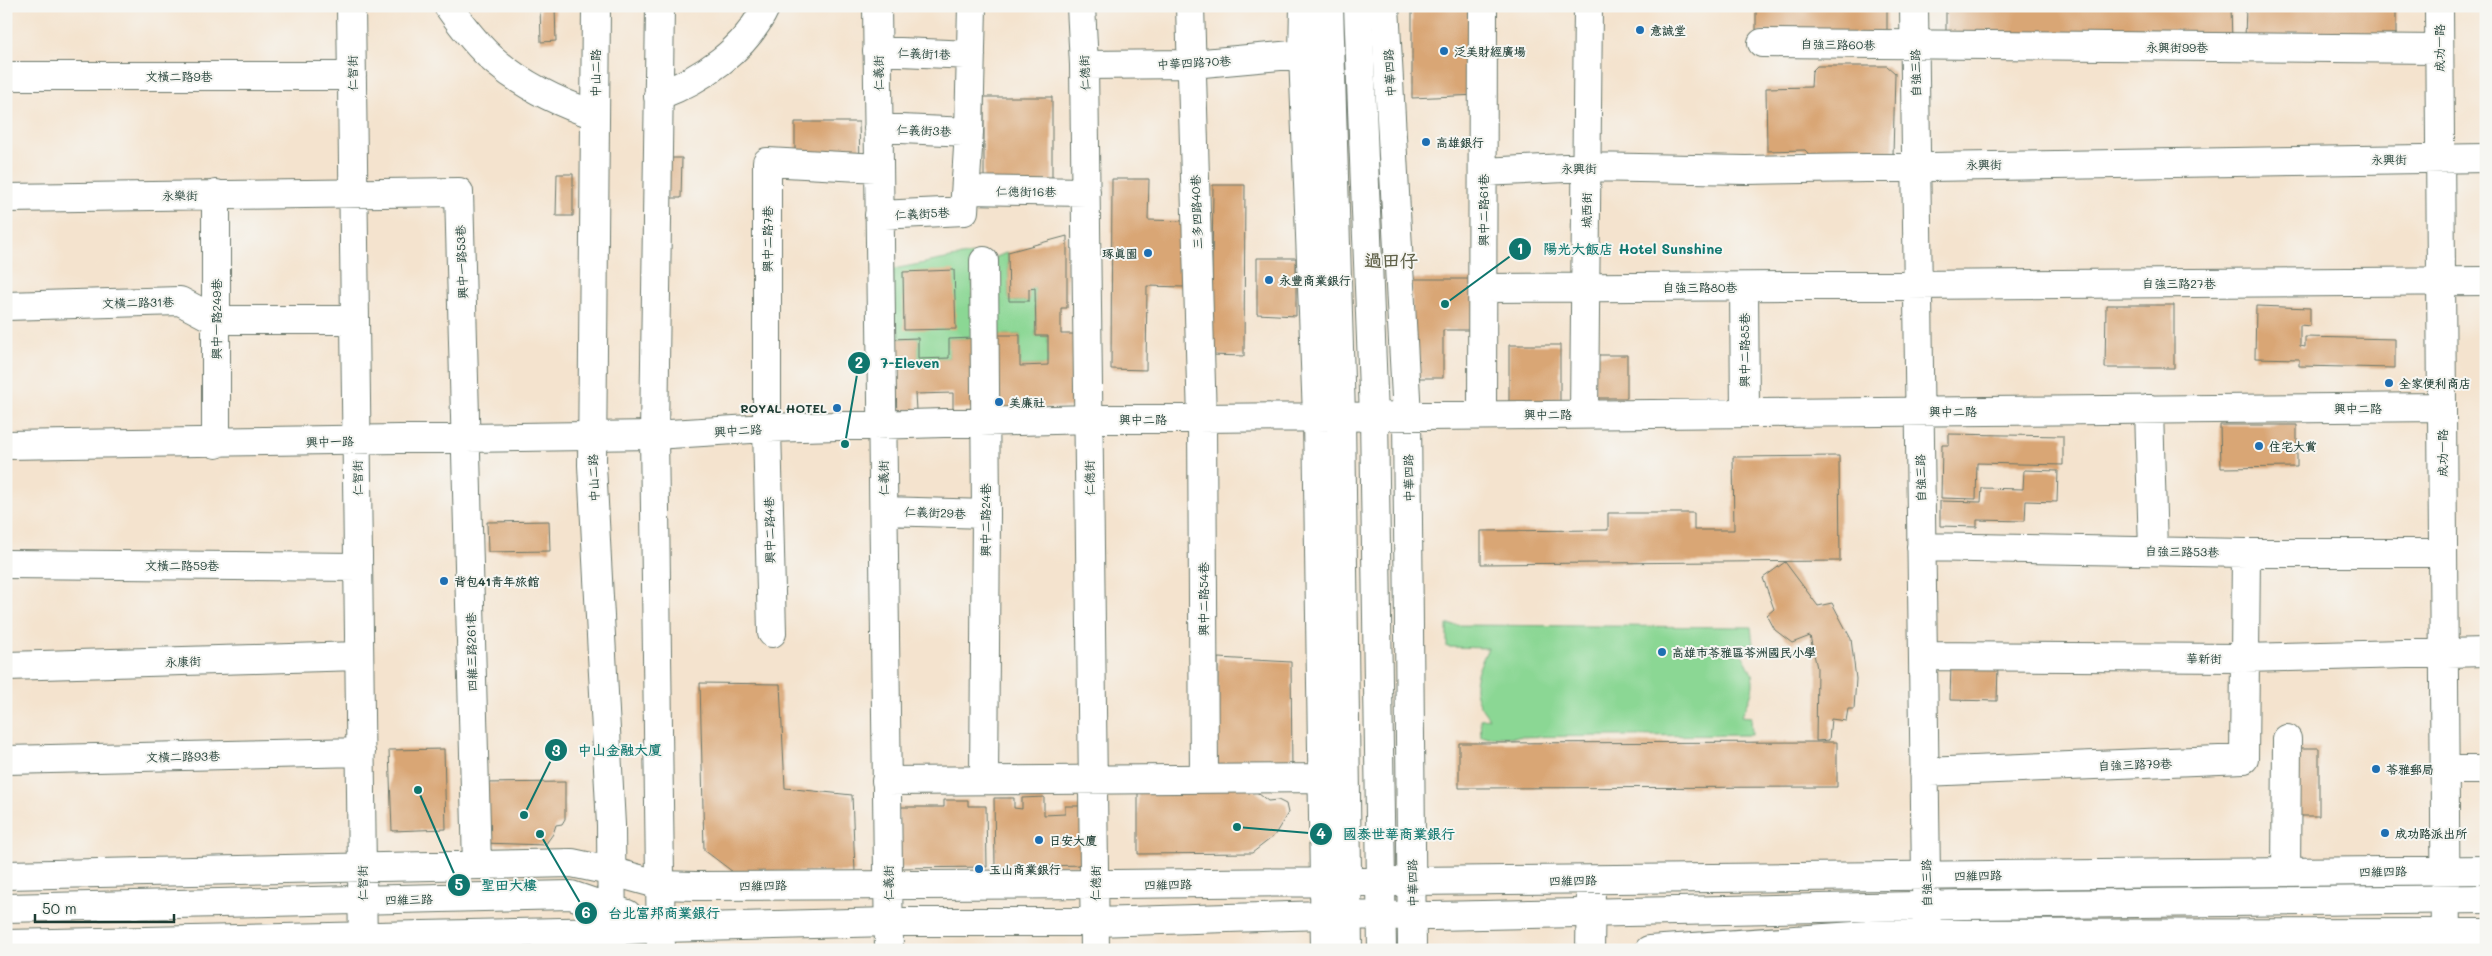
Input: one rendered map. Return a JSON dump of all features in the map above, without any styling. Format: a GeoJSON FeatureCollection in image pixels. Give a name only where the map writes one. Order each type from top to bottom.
{"type":"FeatureCollection","features":[{"type":"Feature","properties":{"kind":"street","name":"仁智街"},"geometry":{"type":"LineString","coordinates":[[351,6],[363,943]]}},
{"type":"Feature","properties":{"kind":"street"},"geometry":{"type":"LineString","coordinates":[[448,6],[468,33],[496,62],[565,104],[595,115]]}},
{"type":"Feature","properties":{"kind":"street","name":"中山二路"},"geometry":{"type":"LineString","coordinates":[[596,6],[592,436],[611,825],[611,930]]}},
{"type":"Feature","properties":{"kind":"street"},"geometry":{"type":"LineString","coordinates":[[660,6],[654,435],[661,939],[889,922],[1095,922],[1336,915],[1412,916],[2486,899]]}},
{"type":"Feature","properties":{"kind":"street"},"geometry":{"type":"LineString","coordinates":[[658,96],[702,75],[734,49],[758,23],[766,6]]}},
{"type":"Feature","properties":{"kind":"street","name":"仁義街"},"geometry":{"type":"LineString","coordinates":[[877,6],[889,950]]}},
{"type":"Feature","properties":{"kind":"street"},"geometry":{"type":"LineString","coordinates":[[965,200],[969,132],[972,6]]}},
{"type":"Feature","properties":{"kind":"street","name":"仁德街"},"geometry":{"type":"LineString","coordinates":[[1080,6],[1084,65],[1095,950]]}},
{"type":"Feature","properties":{"kind":"street","name":"三多四路40巷"},"geometry":{"type":"LineString","coordinates":[[1190,6],[1202,419]]}},
{"type":"Feature","properties":{"kind":"street"},"geometry":{"type":"LineString","coordinates":[[1304,6],[1303,54],[1329,416],[1322,778],[1336,882]]}},
{"type":"Feature","properties":{"kind":"street"},"geometry":{"type":"LineString","coordinates":[[1325,950],[1336,915],[1329,416],[1329,6]]}},
{"type":"Feature","properties":{"kind":"street"},"geometry":{"type":"LineString","coordinates":[[1358,6],[1374,416],[1382,950]]}},
{"type":"Feature","properties":{"kind":"street","name":"中華四路"},"geometry":{"type":"LineString","coordinates":[[1385,6],[1407,416],[1412,950]]}},
{"type":"Feature","properties":{"kind":"street","name":"興中二路61巷"},"geometry":{"type":"LineString","coordinates":[[1482,415],[1483,6]]}},
{"type":"Feature","properties":{"kind":"street","name":"城西街"},"geometry":{"type":"LineString","coordinates":[[1584,414],[1588,6]]}},
{"type":"Feature","properties":{"kind":"street","name":"自強三路"},"geometry":{"type":"LineString","coordinates":[[1914,6],[1926,942]]}},
{"type":"Feature","properties":{"kind":"street","name":"成功一路"},"geometry":{"type":"LineString","coordinates":[[2439,6],[2446,942]]}},
{"type":"Feature","properties":{"kind":"street","name":"自強三路60巷"},"geometry":{"type":"LineString","coordinates":[[1762,43],[1915,46]]}},
{"type":"Feature","properties":{"kind":"street","name":"永興街99巷"},"geometry":{"type":"LineString","coordinates":[[1915,46],[2439,49]]}},
{"type":"Feature","properties":{"kind":"street","name":"仁義街1巷"},"geometry":{"type":"LineString","coordinates":[[877,51],[971,55]]}},
{"type":"Feature","properties":{"kind":"street","name":"中華四路70巷"},"geometry":{"type":"LineString","coordinates":[[1084,65],[1192,64],[1303,54]]}},
{"type":"Feature","properties":{"kind":"street","name":"文橫二路9巷"},"geometry":{"type":"LineString","coordinates":[[6,76],[352,76]]}},
{"type":"Feature","properties":{"kind":"street","name":"仁義街3巷"},"geometry":{"type":"LineString","coordinates":[[878,128],[969,132]]}},
{"type":"Feature","properties":{"kind":"street","name":"永興街"},"geometry":{"type":"LineString","coordinates":[[1483,172],[1586,167],[1746,170],[2486,158]]}},
{"type":"Feature","properties":{"kind":"street","name":"興中二路7巷"},"geometry":{"type":"LineString","coordinates":[[767,428],[767,162],[879,168]]}},
{"type":"Feature","properties":{"kind":"street","name":"永樂街"},"geometry":{"type":"LineString","coordinates":[[6,198],[354,192]]}},
{"type":"Feature","properties":{"kind":"street","name":"興中一路53巷"},"geometry":{"type":"LineString","coordinates":[[354,192],[459,192],[466,438]]}},
{"type":"Feature","properties":{"kind":"street","name":"仁德街16巷"},"geometry":{"type":"LineString","coordinates":[[965,200],[1086,192]]}},
{"type":"Feature","properties":{"kind":"street","name":"興中一路249巷"},"geometry":{"type":"LineString","coordinates":[[216,194],[216,444]]}},
{"type":"Feature","properties":{"kind":"street","name":"仁義街5巷"},"geometry":{"type":"LineString","coordinates":[[880,215],[965,200]]}},
{"type":"Feature","properties":{"kind":"street","name":"興中二路24巷"},"geometry":{"type":"LineString","coordinates":[[984,261],[986,514],[984,780]]}},
{"type":"Feature","properties":{"kind":"street","name":"自強三路27巷"},"geometry":{"type":"LineString","coordinates":[[1918,285],[2486,281]]}},
{"type":"Feature","properties":{"kind":"street","name":"自強三路80巷"},"geometry":{"type":"LineString","coordinates":[[1483,288],[1918,285]]}},
{"type":"Feature","properties":{"kind":"street","name":"興中二路85巷"},"geometry":{"type":"LineString","coordinates":[[1744,287],[1745,413]]}},
{"type":"Feature","properties":{"kind":"street","name":"文橫二路31巷"},"geometry":{"type":"LineString","coordinates":[[6,306],[180,301],[216,320],[355,320]]}},
{"type":"Feature","properties":{"kind":"street","name":"興中二路"},"geometry":{"type":"LineString","coordinates":[[654,435],[767,428],[883,424],[1329,416],[2442,407]]}},
{"type":"Feature","properties":{"kind":"street"},"geometry":{"type":"LineString","coordinates":[[2149,409],[2153,551]]}},
{"type":"Feature","properties":{"kind":"street","name":"興中二路54巷"},"geometry":{"type":"LineString","coordinates":[[1202,419],[1204,779]]}},
{"type":"Feature","properties":{"kind":"street","name":"興中二路4巷"},"geometry":{"type":"LineString","coordinates":[[767,428],[772,633]]}},
{"type":"Feature","properties":{"kind":"street","name":"興中一路"},"geometry":{"type":"LineString","coordinates":[[6,446],[216,444],[654,435]]}},
{"type":"Feature","properties":{"kind":"street","name":"四維三路261巷"},"geometry":{"type":"LineString","coordinates":[[466,438],[477,865]]}},
{"type":"Feature","properties":{"kind":"street","name":"仁義街29巷"},"geometry":{"type":"LineString","coordinates":[[884,511],[986,514]]}},
{"type":"Feature","properties":{"kind":"street","name":"自強三路53巷"},"geometry":{"type":"LineString","coordinates":[[1921,547],[2443,553]]}},
{"type":"Feature","properties":{"kind":"street"},"geometry":{"type":"LineString","coordinates":[[2245,658],[2246,552]]}},
{"type":"Feature","properties":{"kind":"street","name":"文橫二路59巷"},"geometry":{"type":"LineString","coordinates":[[6,564],[358,567]]}},
{"type":"Feature","properties":{"kind":"street","name":"華新街"},"geometry":{"type":"LineString","coordinates":[[1923,656],[2245,658],[2486,652]]}},
{"type":"Feature","properties":{"kind":"street","name":"永康街"},"geometry":{"type":"LineString","coordinates":[[6,666],[359,656]]}},
{"type":"Feature","properties":{"kind":"street","name":"自強三路79巷"},"geometry":{"type":"LineString","coordinates":[[1924,772],[2244,759],[2245,658]]}},
{"type":"Feature","properties":{"kind":"street"},"geometry":{"type":"LineString","coordinates":[[2286,872],[2287,739]]}},
{"type":"Feature","properties":{"kind":"street","name":"文橫二路93巷"},"geometry":{"type":"LineString","coordinates":[[6,760],[360,752]]}},
{"type":"Feature","properties":{"kind":"street"},"geometry":{"type":"LineString","coordinates":[[2445,770],[2486,770]]}},
{"type":"Feature","properties":{"kind":"street"},"geometry":{"type":"LineString","coordinates":[[886,781],[1093,778],[1322,778]]}},
{"type":"Feature","properties":{"kind":"street"},"geometry":{"type":"LineString","coordinates":[[6,875],[572,863],[661,885]]}},
{"type":"Feature","properties":{"kind":"street","name":"四維四路"},"geometry":{"type":"LineString","coordinates":[[661,885],[1094,885],[2486,870]]}},
{"type":"Feature","properties":{"kind":"street"},"geometry":{"type":"LineString","coordinates":[[1590,950],[1591,880]]}},
{"type":"Feature","properties":{"kind":"street","name":"四維三路"},"geometry":{"type":"LineString","coordinates":[[6,908],[571,895],[611,930]]}},
{"type":"Feature","properties":{"kind":"street"},"geometry":{"type":"LineString","coordinates":[[1336,915],[1348,950]]}},
{"type":"Feature","properties":{"kind":"street","name":"四維三路"},"geometry":{"type":"LineString","coordinates":[[6,944],[363,943],[611,930],[661,939]]}},
{"type":"Feature","properties":{"kind":"street"},"geometry":{"type":"LineString","coordinates":[[1649,950],[1869,935],[1926,942],[2446,942],[2486,934]]}},
{"type":"Feature","properties":{"kind":"green space"},"geometry":{"type":"Polygon","coordinates":[[[1008,252],[1009,301],[1029,301],[1029,289],[1035,288],[1036,336],[1048,336],[1048,365],[1020,366],[1020,335],[991,335],[992,259],[1008,252]]]}},
{"type":"Feature","properties":{"kind":"green space"},"geometry":{"type":"Polygon","coordinates":[[[972,254],[973,338],[949,339],[949,358],[918,359],[918,338],[891,339],[888,270],[972,254]]]}},
{"type":"Feature","properties":{"kind":"green space"},"geometry":{"type":"Polygon","coordinates":[[[1447,625],[1751,627],[1753,644],[1737,646],[1748,665],[1753,680],[1751,696],[1741,716],[1751,717],[1752,735],[1481,737],[1480,719],[1489,718],[1477,700],[1475,683],[1479,667],[1488,648],[1447,647],[1447,625]]]}},
{"type":"Feature","properties":{"kind":"building"},"geometry":{"type":"Polygon","coordinates":[[[540,6],[555,6],[556,41],[541,42],[540,6]]]}},
{"type":"Feature","properties":{"kind":"building","name":"泛美財經廣場"},"geometry":{"type":"Polygon","coordinates":[[[1412,6],[1475,6],[1477,95],[1412,98],[1412,6]]]}},
{"type":"Feature","properties":{"kind":"building"},"geometry":{"type":"Polygon","coordinates":[[[1756,6],[1887,6],[1887,34],[1756,32],[1756,6]]]}},
{"type":"Feature","properties":{"kind":"building"},"geometry":{"type":"Polygon","coordinates":[[[1946,6],[2231,6],[2232,43],[1946,43],[1946,6]]]}},
{"type":"Feature","properties":{"kind":"building"},"geometry":{"type":"Polygon","coordinates":[[[2246,6],[2396,6],[2396,34],[2245,38],[2246,6]]]}},
{"type":"Feature","properties":{"kind":"building"},"geometry":{"type":"Polygon","coordinates":[[[1817,66],[1887,66],[1895,73],[1893,156],[1820,166],[1805,150],[1767,151],[1766,88],[1811,87],[1812,71],[1817,66]]]}},
{"type":"Feature","properties":{"kind":"building"},"geometry":{"type":"Polygon","coordinates":[[[984,97],[1052,97],[1052,200],[984,200],[984,97]]]}},
{"type":"Feature","properties":{"kind":"building"},"geometry":{"type":"Polygon","coordinates":[[[795,122],[859,122],[860,163],[795,163],[795,122]]]}},
{"type":"Feature","properties":{"kind":"building"},"geometry":{"type":"Polygon","coordinates":[[[668,158],[682,158],[681,198],[667,198],[668,158]]]}},
{"type":"Feature","properties":{"kind":"building"},"geometry":{"type":"Polygon","coordinates":[[[557,174],[573,174],[573,216],[556,216],[557,174]]]}},
{"type":"Feature","properties":{"kind":"building","name":"琢真園"},"geometry":{"type":"Polygon","coordinates":[[[1112,179],[1149,179],[1148,220],[1185,221],[1184,287],[1147,286],[1146,370],[1111,369],[1112,179]]]}},
{"type":"Feature","properties":{"kind":"building"},"geometry":{"type":"Polygon","coordinates":[[[1213,185],[1245,185],[1244,356],[1211,355],[1213,185]]]}},
{"type":"Feature","properties":{"kind":"building"},"geometry":{"type":"Polygon","coordinates":[[[1067,236],[1067,308],[1061,308],[1061,334],[1076,334],[1077,407],[992,408],[991,335],[1020,335],[1020,366],[1048,365],[1048,336],[1036,336],[1035,288],[1029,289],[1029,301],[1009,301],[1008,252],[1067,236]]]}},
{"type":"Feature","properties":{"kind":"building"},"geometry":{"type":"Polygon","coordinates":[[[1257,258],[1296,258],[1296,316],[1257,314],[1257,258]]]}},
{"type":"Feature","properties":{"kind":"building"},"geometry":{"type":"Polygon","coordinates":[[[954,270],[956,329],[904,330],[903,272],[954,270]]]}},
{"type":"Feature","properties":{"kind":"building"},"geometry":{"type":"Polygon","coordinates":[[[1412,279],[1478,279],[1478,330],[1443,330],[1443,378],[1412,378],[1412,279]]]}},
{"type":"Feature","properties":{"kind":"building"},"geometry":{"type":"Polygon","coordinates":[[[2106,305],[2174,305],[2174,368],[2105,368],[2106,305]]]}},
{"type":"Feature","properties":{"kind":"building"},"geometry":{"type":"Polygon","coordinates":[[[2256,306],[2310,308],[2310,326],[2300,325],[2300,346],[2305,347],[2305,337],[2395,339],[2395,368],[2299,366],[2299,359],[2255,358],[2256,306]]]}},
{"type":"Feature","properties":{"kind":"building"},"geometry":{"type":"Polygon","coordinates":[[[918,338],[918,359],[949,358],[949,339],[973,338],[975,408],[953,409],[953,393],[915,394],[916,410],[892,410],[891,339],[918,338]]]}},
{"type":"Feature","properties":{"kind":"building"},"geometry":{"type":"Polygon","coordinates":[[[1509,345],[1560,345],[1560,403],[1509,403],[1509,345]]]}},
{"type":"Feature","properties":{"kind":"building"},"geometry":{"type":"Polygon","coordinates":[[[1594,355],[1627,355],[1627,398],[1595,398],[1594,355]]]}},
{"type":"Feature","properties":{"kind":"building","name":"住宅大賞"},"geometry":{"type":"Polygon","coordinates":[[[2220,425],[2297,425],[2297,467],[2221,468],[2220,425]]]}},
{"type":"Feature","properties":{"kind":"building"},"geometry":{"type":"Polygon","coordinates":[[[1949,434],[2063,436],[2063,465],[1977,463],[1976,499],[1941,498],[1942,445],[1949,445],[1949,434]]]}},
{"type":"Feature","properties":{"kind":"building"},"geometry":{"type":"Polygon","coordinates":[[[1839,456],[1840,561],[1481,564],[1481,531],[1608,530],[1608,513],[1694,513],[1694,530],[1734,530],[1733,457],[1839,456]]]}},
{"type":"Feature","properties":{"kind":"building"},"geometry":{"type":"Polygon","coordinates":[[[2024,470],[2058,471],[2057,502],[2026,501],[2025,521],[1977,520],[1977,527],[1940,526],[1940,501],[1981,502],[1982,488],[2023,489],[2024,470]]]}},
{"type":"Feature","properties":{"kind":"building"},"geometry":{"type":"Polygon","coordinates":[[[549,521],[550,551],[488,552],[487,522],[549,521]]]}},
{"type":"Feature","properties":{"kind":"building"},"geometry":{"type":"Polygon","coordinates":[[[1785,562],[1818,606],[1832,603],[1851,639],[1856,679],[1854,709],[1848,709],[1846,721],[1831,719],[1829,740],[1816,741],[1817,668],[1810,636],[1792,643],[1775,630],[1767,615],[1774,609],[1763,578],[1785,562]]]}},
{"type":"Feature","properties":{"kind":"building"},"geometry":{"type":"Polygon","coordinates":[[[1218,658],[1291,662],[1292,771],[1217,770],[1218,658]]]}},
{"type":"Feature","properties":{"kind":"building"},"geometry":{"type":"Polygon","coordinates":[[[1951,665],[1998,666],[1997,701],[1950,700],[1951,665]]]}},
{"type":"Feature","properties":{"kind":"building"},"geometry":{"type":"Polygon","coordinates":[[[700,683],[780,684],[785,788],[852,795],[855,872],[733,872],[704,850],[700,683]]]}},
{"type":"Feature","properties":{"kind":"building"},"geometry":{"type":"Polygon","coordinates":[[[1837,742],[1837,787],[1459,788],[1459,743],[1837,742]]]}},
{"type":"Feature","properties":{"kind":"building"},"geometry":{"type":"Polygon","coordinates":[[[2298,748],[2319,748],[2319,816],[2298,816],[2298,748]]]}},
{"type":"Feature","properties":{"kind":"building"},"geometry":{"type":"Polygon","coordinates":[[[444,749],[446,829],[392,831],[389,750],[444,749]]]}},
{"type":"Feature","properties":{"kind":"building"},"geometry":{"type":"Polygon","coordinates":[[[2482,780],[2486,780],[2486,815],[2484,815],[2482,780]]]}},
{"type":"Feature","properties":{"kind":"building"},"geometry":{"type":"Polygon","coordinates":[[[565,782],[565,819],[562,824],[556,825],[553,834],[545,845],[483,843],[482,783],[565,782]]]}},
{"type":"Feature","properties":{"kind":"building"},"geometry":{"type":"Polygon","coordinates":[[[1245,783],[1268,801],[1278,800],[1286,804],[1288,813],[1274,836],[1252,853],[1138,854],[1138,786],[1245,783]]]}},
{"type":"Feature","properties":{"kind":"building","name":"日安大廈"},"geometry":{"type":"Polygon","coordinates":[[[1044,797],[1044,815],[1065,814],[1065,806],[1082,806],[1084,865],[995,867],[994,798],[1014,798],[1014,808],[1022,809],[1022,798],[1044,797]]]}},
{"type":"Feature","properties":{"kind":"building"},"geometry":{"type":"Polygon","coordinates":[[[944,800],[968,800],[968,806],[986,806],[987,867],[899,868],[898,807],[944,807],[944,800]]]}},
{"type":"Feature","properties":{"kind":"place","name":"意誠堂"},"geometry":{"type":"Point","coordinates":[1640,30]}},
{"type":"Feature","properties":{"kind":"place","name":"泛美財經廣場"},"geometry":{"type":"Point","coordinates":[1444,51]}},
{"type":"Feature","properties":{"kind":"place","name":"高雄銀行"},"geometry":{"type":"Point","coordinates":[1426,142]}},
{"type":"Feature","properties":{"kind":"place","name":"琢真園"},"geometry":{"type":"Point","coordinates":[1148,253]}},
{"type":"Feature","properties":{"kind":"place","name":"永豐商業銀行"},"geometry":{"type":"Point","coordinates":[1269,280]}},
{"type":"Feature","properties":{"kind":"place","name":"陽光大飯店 Hotel Sunshine"},"geometry":{"type":"Point","coordinates":[1445,304]}},
{"type":"Feature","properties":{"kind":"place","name":"全家便利商店"},"geometry":{"type":"Point","coordinates":[2389,383]}},
{"type":"Feature","properties":{"kind":"place","name":"美廉社"},"geometry":{"type":"Point","coordinates":[999,402]}},
{"type":"Feature","properties":{"kind":"place","name":"ROYAL HOTEL"},"geometry":{"type":"Point","coordinates":[837,408]}},
{"type":"Feature","properties":{"kind":"place","name":"7-Eleven"},"geometry":{"type":"Point","coordinates":[845,444]}},
{"type":"Feature","properties":{"kind":"place","name":"住宅大賞"},"geometry":{"type":"Point","coordinates":[2259,446]}},
{"type":"Feature","properties":{"kind":"place","name":"背包41青年旅館"},"geometry":{"type":"Point","coordinates":[444,581]}},
{"type":"Feature","properties":{"kind":"place","name":"高雄市苓雅區苓洲國民小學"},"geometry":{"type":"Point","coordinates":[1662,652]}},
{"type":"Feature","properties":{"kind":"place","name":"苓雅郵局"},"geometry":{"type":"Point","coordinates":[2376,769]}},
{"type":"Feature","properties":{"kind":"place","name":"聖田大樓"},"geometry":{"type":"Point","coordinates":[418,790]}},
{"type":"Feature","properties":{"kind":"place","name":"中山金融大廈"},"geometry":{"type":"Point","coordinates":[524,815]}},
{"type":"Feature","properties":{"kind":"place","name":"國泰世華商業銀行"},"geometry":{"type":"Point","coordinates":[1237,827]}},
{"type":"Feature","properties":{"kind":"place","name":"成功路派出所"},"geometry":{"type":"Point","coordinates":[2385,833]}},
{"type":"Feature","properties":{"kind":"place","name":"台北富邦商業銀行"},"geometry":{"type":"Point","coordinates":[540,834]}},
{"type":"Feature","properties":{"kind":"place","name":"日安大廈"},"geometry":{"type":"Point","coordinates":[1039,840]}},
{"type":"Feature","properties":{"kind":"place","name":"玉山商業銀行"},"geometry":{"type":"Point","coordinates":[979,869]}},
{"type":"Feature","properties":{"kind":"district","name":"過田仔"},"geometry":{"type":"Point","coordinates":[1391,260]}}]}
